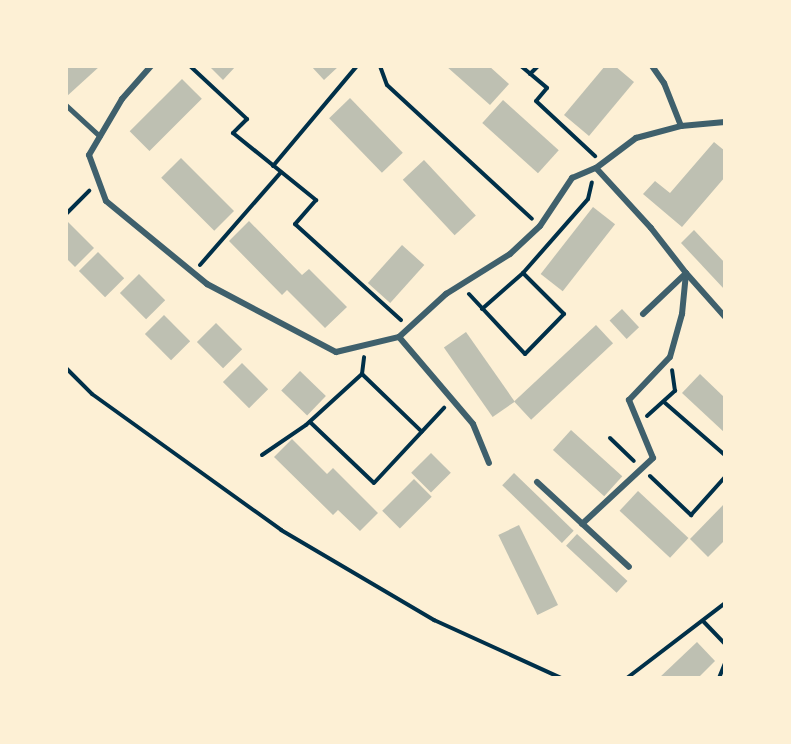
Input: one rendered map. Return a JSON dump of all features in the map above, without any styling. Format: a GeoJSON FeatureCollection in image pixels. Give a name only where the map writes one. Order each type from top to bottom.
{"type":"FeatureCollection","features":[{"type":"Feature","properties":{"kind":"street"},"geometry":{"type":"LineString","coordinates":[[151,66],[122,99],[89,155],[106,201],[207,284],[336,352],[399,337],[460,285],[510,254],[540,225],[572,178],[596,168],[636,138],[681,126],[725,122]]}},
{"type":"Feature","properties":{"kind":"street"},"geometry":{"type":"LineString","coordinates":[[652,66],[664,83],[681,126]]}},
{"type":"Feature","properties":{"kind":"street"},"geometry":{"type":"LineString","coordinates":[[596,168],[651,228],[686,273],[725,317]]}},
{"type":"Feature","properties":{"kind":"street"},"geometry":{"type":"LineString","coordinates":[[643,314],[686,273]]}},
{"type":"Feature","properties":{"kind":"street"},"geometry":{"type":"LineString","coordinates":[[582,524],[653,458],[629,400],[670,357],[682,314],[686,273]]}},
{"type":"Feature","properties":{"kind":"street"},"geometry":{"type":"LineString","coordinates":[[399,337],[473,424],[489,463]]}},
{"type":"Feature","properties":{"kind":"street"},"geometry":{"type":"LineString","coordinates":[[537,482],[630,567]]}},
{"type":"Feature","properties":{"kind":"lane"},"geometry":{"type":"LineString","coordinates":[[66,105],[100,136]]}},
{"type":"Feature","properties":{"kind":"path"},"geometry":{"type":"LineString","coordinates":[[190,66],[247,119],[233,134],[316,200],[295,224],[409,328]]}},
{"type":"Feature","properties":{"kind":"path"},"geometry":{"type":"LineString","coordinates":[[273,166],[357,66]]}},
{"type":"Feature","properties":{"kind":"path"},"geometry":{"type":"LineString","coordinates":[[380,66],[387,85],[540,225]]}},
{"type":"Feature","properties":{"kind":"path"},"geometry":{"type":"LineString","coordinates":[[521,66],[547,88],[536,101],[603,162]]}},
{"type":"Feature","properties":{"kind":"path"},"geometry":{"type":"LineString","coordinates":[[530,74],[538,66]]}},
{"type":"Feature","properties":{"kind":"path"},"geometry":{"type":"LineString","coordinates":[[482,309],[523,273],[588,199],[596,168]]}},
{"type":"Feature","properties":{"kind":"path"},"geometry":{"type":"LineString","coordinates":[[193,272],[281,172]]}},
{"type":"Feature","properties":{"kind":"path"},"geometry":{"type":"LineString","coordinates":[[66,214],[99,181]]}},
{"type":"Feature","properties":{"kind":"path"},"geometry":{"type":"LineString","coordinates":[[460,285],[525,354],[564,314],[523,273]]}},
{"type":"Feature","properties":{"kind":"path"},"geometry":{"type":"LineString","coordinates":[[262,455],[310,422],[362,374],[365,345]]}},
{"type":"Feature","properties":{"kind":"path"},"geometry":{"type":"LineString","coordinates":[[640,423],[675,392],[670,357]]}},
{"type":"Feature","properties":{"kind":"path"},"geometry":{"type":"LineString","coordinates":[[66,368],[92,394],[281,530],[434,620],[561,678]]}},
{"type":"Feature","properties":{"kind":"path"},"geometry":{"type":"LineString","coordinates":[[362,374],[422,432]]}},
{"type":"Feature","properties":{"kind":"path"},"geometry":{"type":"LineString","coordinates":[[310,422],[374,483],[452,399]]}},
{"type":"Feature","properties":{"kind":"path"},"geometry":{"type":"LineString","coordinates":[[664,402],[725,455]]}},
{"type":"Feature","properties":{"kind":"path"},"geometry":{"type":"LineString","coordinates":[[610,438],[691,515],[725,477]]}},
{"type":"Feature","properties":{"kind":"path"},"geometry":{"type":"LineString","coordinates":[[627,678],[725,603]]}},
{"type":"Feature","properties":{"kind":"path"},"geometry":{"type":"LineString","coordinates":[[703,621],[725,644]]}},
{"type":"Feature","properties":{"kind":"path"},"geometry":{"type":"LineString","coordinates":[[718,678],[725,663]]}},
{"type":"Feature","properties":{"kind":"building"},"geometry":{"type":"Polygon","coordinates":[[[66,66],[100,66],[66,97],[66,66]]]}},
{"type":"Feature","properties":{"kind":"building"},"geometry":{"type":"Polygon","coordinates":[[[209,66],[236,66],[223,80],[209,66]]]}},
{"type":"Feature","properties":{"kind":"building"},"geometry":{"type":"Polygon","coordinates":[[[311,66],[339,66],[324,80],[311,66]]]}},
{"type":"Feature","properties":{"kind":"building"},"geometry":{"type":"Polygon","coordinates":[[[446,66],[489,66],[509,84],[490,105],[446,66]]]}},
{"type":"Feature","properties":{"kind":"building"},"geometry":{"type":"Polygon","coordinates":[[[605,66],[615,66],[634,82],[589,136],[564,115],[605,66]]]}},
{"type":"Feature","properties":{"kind":"building"},"geometry":{"type":"Polygon","coordinates":[[[182,79],[202,99],[149,151],[130,131],[182,79]]]}},
{"type":"Feature","properties":{"kind":"building"},"geometry":{"type":"Polygon","coordinates":[[[350,98],[403,153],[382,173],[329,118],[350,98]]]}},
{"type":"Feature","properties":{"kind":"building"},"geometry":{"type":"Polygon","coordinates":[[[503,100],[559,150],[538,173],[482,123],[503,100]]]}},
{"type":"Feature","properties":{"kind":"building"},"geometry":{"type":"Polygon","coordinates":[[[714,142],[725,151],[725,177],[682,227],[643,194],[655,181],[670,193],[714,142]]]}},
{"type":"Feature","properties":{"kind":"building"},"geometry":{"type":"Polygon","coordinates":[[[181,158],[234,211],[214,231],[161,178],[181,158]]]}},
{"type":"Feature","properties":{"kind":"building"},"geometry":{"type":"Polygon","coordinates":[[[424,160],[476,216],[455,235],[403,180],[424,160]]]}},
{"type":"Feature","properties":{"kind":"building"},"geometry":{"type":"Polygon","coordinates":[[[593,207],[615,224],[563,291],[541,274],[593,207]]]}},
{"type":"Feature","properties":{"kind":"building"},"geometry":{"type":"Polygon","coordinates":[[[249,221],[302,275],[309,269],[347,307],[325,328],[287,290],[282,295],[229,241],[249,221]]]}},
{"type":"Feature","properties":{"kind":"building"},"geometry":{"type":"Polygon","coordinates":[[[68,222],[94,248],[75,267],[66,258],[68,222]]]}},
{"type":"Feature","properties":{"kind":"building"},"geometry":{"type":"Polygon","coordinates":[[[694,230],[725,263],[725,290],[681,243],[694,230]]]}},
{"type":"Feature","properties":{"kind":"building"},"geometry":{"type":"Polygon","coordinates":[[[402,245],[424,265],[390,303],[368,283],[402,245]]]}},
{"type":"Feature","properties":{"kind":"building"},"geometry":{"type":"Polygon","coordinates":[[[98,252],[124,278],[105,297],[79,271],[98,252]]]}},
{"type":"Feature","properties":{"kind":"building"},"geometry":{"type":"Polygon","coordinates":[[[139,274],[165,300],[146,319],[120,293],[139,274]]]}},
{"type":"Feature","properties":{"kind":"building"},"geometry":{"type":"Polygon","coordinates":[[[622,309],[639,327],[627,339],[610,321],[622,309]]]}},
{"type":"Feature","properties":{"kind":"building"},"geometry":{"type":"Polygon","coordinates":[[[164,315],[190,341],[171,360],[145,334],[164,315]]]}},
{"type":"Feature","properties":{"kind":"building"},"geometry":{"type":"Polygon","coordinates":[[[216,323],[242,349],[223,368],[197,342],[216,323]]]}},
{"type":"Feature","properties":{"kind":"building"},"geometry":{"type":"Polygon","coordinates":[[[596,325],[613,343],[531,420],[514,401],[596,325]]]}},
{"type":"Feature","properties":{"kind":"building"},"geometry":{"type":"Polygon","coordinates":[[[466,332],[515,402],[493,417],[444,347],[466,332]]]}},
{"type":"Feature","properties":{"kind":"building"},"geometry":{"type":"Polygon","coordinates":[[[242,363],[268,389],[249,408],[223,382],[242,363]]]}},
{"type":"Feature","properties":{"kind":"building"},"geometry":{"type":"Polygon","coordinates":[[[300,371],[326,396],[307,415],[281,390],[300,371]]]}},
{"type":"Feature","properties":{"kind":"building"},"geometry":{"type":"Polygon","coordinates":[[[700,374],[725,398],[725,433],[682,393],[700,374]]]}},
{"type":"Feature","properties":{"kind":"building"},"geometry":{"type":"Polygon","coordinates":[[[571,430],[622,476],[604,496],[553,450],[571,430]]]}},
{"type":"Feature","properties":{"kind":"building"},"geometry":{"type":"Polygon","coordinates":[[[292,439],[327,474],[333,468],[378,513],[360,531],[338,510],[333,515],[274,457],[292,439]]]}},
{"type":"Feature","properties":{"kind":"building"},"geometry":{"type":"Polygon","coordinates":[[[431,453],[451,473],[431,493],[411,473],[431,453]]]}},
{"type":"Feature","properties":{"kind":"building"},"geometry":{"type":"Polygon","coordinates":[[[514,473],[574,531],[562,543],[502,485],[514,473]]]}},
{"type":"Feature","properties":{"kind":"building"},"geometry":{"type":"Polygon","coordinates":[[[414,479],[432,497],[400,528],[382,511],[414,479]]]}},
{"type":"Feature","properties":{"kind":"building"},"geometry":{"type":"Polygon","coordinates":[[[638,491],[688,538],[670,558],[620,511],[638,491]]]}},
{"type":"Feature","properties":{"kind":"building"},"geometry":{"type":"Polygon","coordinates":[[[725,503],[725,540],[708,557],[690,539],[725,503]]]}},
{"type":"Feature","properties":{"kind":"building"},"geometry":{"type":"Polygon","coordinates":[[[519,525],[558,605],[537,615],[498,535],[519,525]]]}},
{"type":"Feature","properties":{"kind":"building"},"geometry":{"type":"Polygon","coordinates":[[[577,534],[627,581],[617,593],[566,546],[577,534]]]}},
{"type":"Feature","properties":{"kind":"building"},"geometry":{"type":"Polygon","coordinates":[[[697,642],[715,661],[698,678],[659,678],[697,642]]]}}]}
